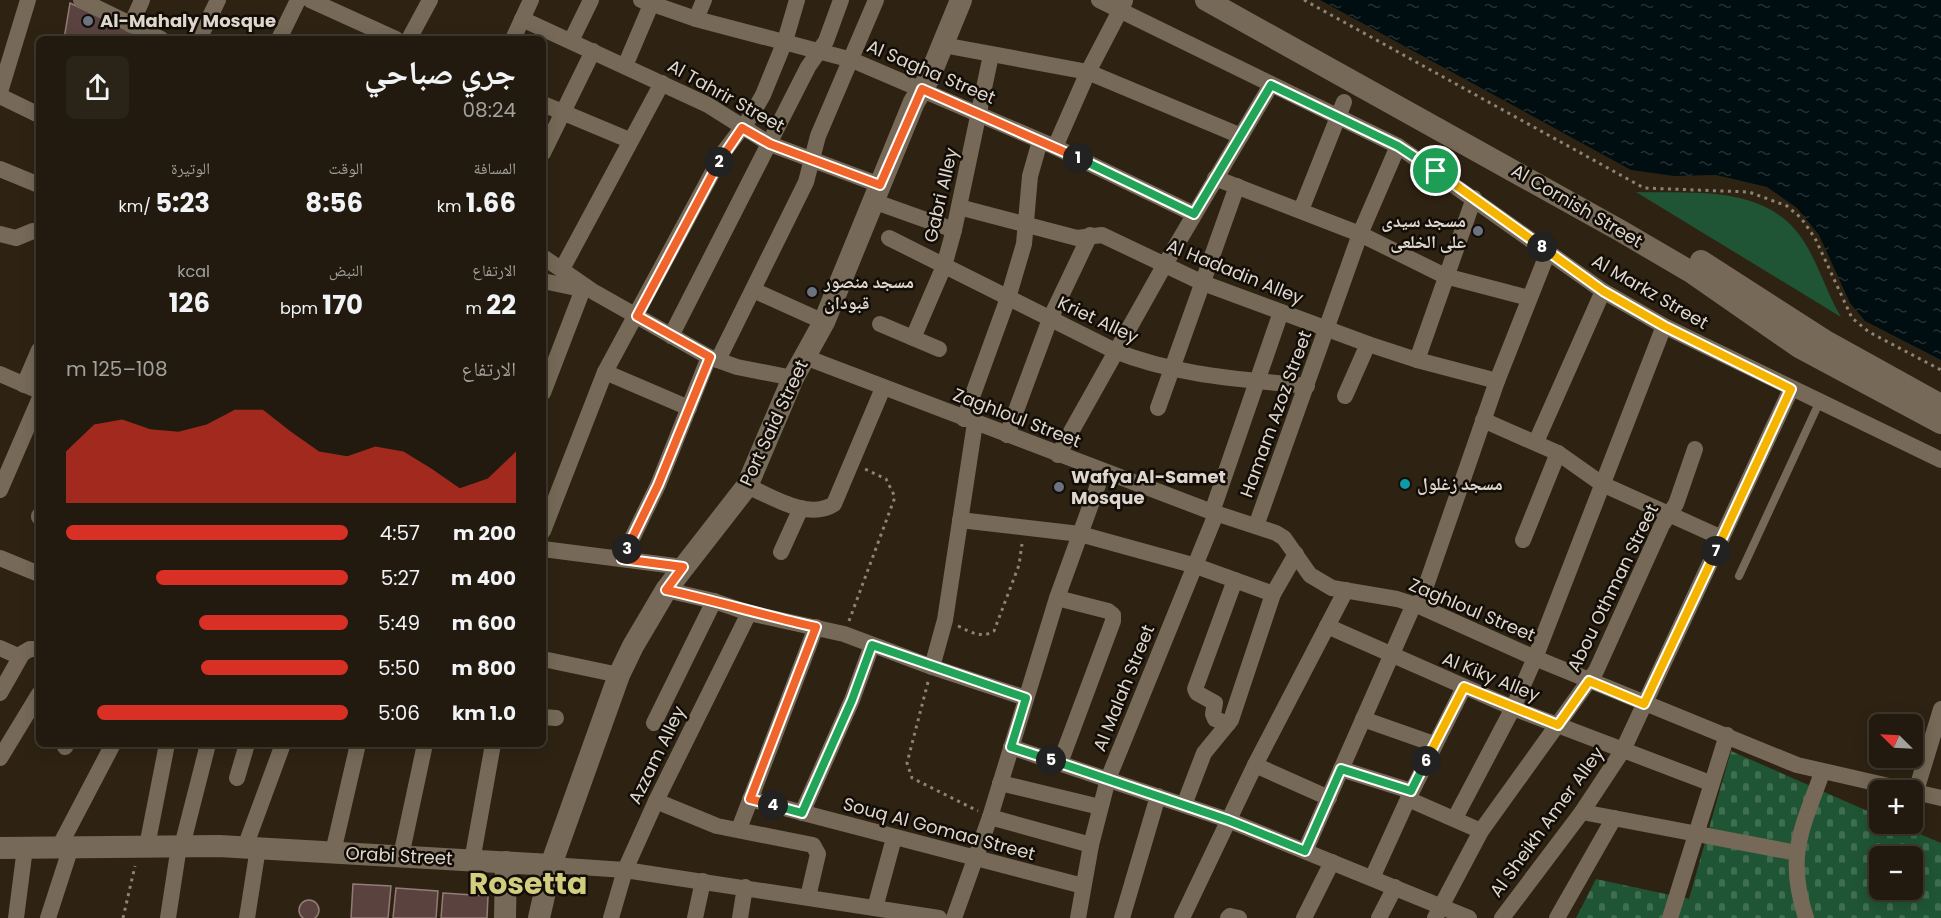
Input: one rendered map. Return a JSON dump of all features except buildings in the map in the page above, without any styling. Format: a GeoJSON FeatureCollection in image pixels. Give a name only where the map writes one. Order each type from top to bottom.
{"type":"FeatureCollection","features":[{"type":"Feature","properties":{"kind":"main road","name":"Port Said Street"},"geometry":{"type":"LineString","coordinates":[[539,918],[551,865],[620,675],[633,646],[666,590],[728,514],[747,486],[793,378],[824,322],[876,193],[961,0]]}},
{"type":"Feature","properties":{"kind":"main road","name":"Al Cornish Street"},"geometry":{"type":"LineString","coordinates":[[1206,0],[1622,231],[1691,272],[1799,347],[1941,423]]}},
{"type":"Feature","properties":{"kind":"main road","name":"Al Cornish Street"},"geometry":{"type":"LineString","coordinates":[[1239,0],[1632,219],[1827,342],[1941,405]]}},
{"type":"Feature","properties":{"kind":"main road","name":"Orabi Street"},"geometry":{"type":"LineString","coordinates":[[0,848],[180,846],[252,848],[551,865]]}},
{"type":"Feature","properties":{"kind":"main road"},"geometry":{"type":"LineString","coordinates":[[505,918],[506,862]]}},
{"type":"Feature","properties":{"kind":"street"},"geometry":{"type":"LineString","coordinates":[[28,0],[0,94],[36,113]]}},
{"type":"Feature","properties":{"kind":"street"},"geometry":{"type":"LineString","coordinates":[[81,0],[155,36]]}},
{"type":"Feature","properties":{"kind":"street"},"geometry":{"type":"LineString","coordinates":[[131,25],[142,0]]}},
{"type":"Feature","properties":{"kind":"street"},"geometry":{"type":"LineString","coordinates":[[200,36],[218,0]]}},
{"type":"Feature","properties":{"kind":"street"},"geometry":{"type":"LineString","coordinates":[[280,36],[298,0]]}},
{"type":"Feature","properties":{"kind":"street"},"geometry":{"type":"LineString","coordinates":[[310,0],[389,36]]}},
{"type":"Feature","properties":{"kind":"street"},"geometry":{"type":"LineString","coordinates":[[411,36],[430,0]]}},
{"type":"Feature","properties":{"kind":"street"},"geometry":{"type":"LineString","coordinates":[[514,36],[531,0]]}},
{"type":"Feature","properties":{"kind":"street"},"geometry":{"type":"LineString","coordinates":[[571,41],[591,0]]}},
{"type":"Feature","properties":{"kind":"street"},"geometry":{"type":"LineString","coordinates":[[696,19],[704,0]]}},
{"type":"Feature","properties":{"kind":"street"},"geometry":{"type":"LineString","coordinates":[[546,523],[605,372],[723,153],[763,95],[785,41],[797,0]]}},
{"type":"Feature","properties":{"kind":"street"},"geometry":{"type":"LineString","coordinates":[[671,336],[808,67],[821,50],[841,0]]}},
{"type":"Feature","properties":{"kind":"street"},"geometry":{"type":"LineString","coordinates":[[622,559],[653,494],[689,408],[753,290],[806,182],[818,136],[876,0]]}},
{"type":"Feature","properties":{"kind":"street","name":"Al Markz Street"},"geometry":{"type":"LineString","coordinates":[[1099,0],[1122,4],[1271,85],[1342,109],[1474,198],[1603,291],[1664,326],[1941,460]]}},
{"type":"Feature","properties":{"kind":"street"},"geometry":{"type":"LineString","coordinates":[[625,66],[649,1]]}},
{"type":"Feature","properties":{"kind":"street","name":"Al Sagha Street"},"geometry":{"type":"LineString","coordinates":[[649,1],[696,19],[852,60],[1048,144],[1194,214]]}},
{"type":"Feature","properties":{"kind":"street"},"geometry":{"type":"LineString","coordinates":[[932,667],[945,620],[960,520],[970,421],[1024,244],[1030,176],[1088,72],[1122,4]]}},
{"type":"Feature","properties":{"kind":"street","name":"Al Tahrir Street"},"geometry":{"type":"LineString","coordinates":[[522,19],[708,105],[770,144],[813,161],[954,230]]}},
{"type":"Feature","properties":{"kind":"street"},"geometry":{"type":"LineString","coordinates":[[943,45],[1088,72],[1241,136]]}},
{"type":"Feature","properties":{"kind":"street"},"geometry":{"type":"LineString","coordinates":[[546,147],[593,51]]}},
{"type":"Feature","properties":{"kind":"street","name":"Gabri Alley"},"geometry":{"type":"LineString","coordinates":[[913,338],[944,266],[954,230],[991,55]]}},
{"type":"Feature","properties":{"kind":"street"},"geometry":{"type":"LineString","coordinates":[[562,269],[629,140],[662,83]]}},
{"type":"Feature","properties":{"kind":"street"},"geometry":{"type":"LineString","coordinates":[[1058,454],[1194,214],[1271,85]]}},
{"type":"Feature","properties":{"kind":"street"},"geometry":{"type":"LineString","coordinates":[[546,105],[629,140]]}},
{"type":"Feature","properties":{"kind":"street"},"geometry":{"type":"LineString","coordinates":[[1301,210],[1342,109]]}},
{"type":"Feature","properties":{"kind":"street","name":"Hamam Azoz Street"},"geometry":{"type":"LineString","coordinates":[[1256,526],[1360,234],[1398,146]]}},
{"type":"Feature","properties":{"kind":"street"},"geometry":{"type":"LineString","coordinates":[[0,170],[36,184]]}},
{"type":"Feature","properties":{"kind":"street"},"geometry":{"type":"LineString","coordinates":[[1215,178],[1360,234],[1445,276],[1529,298]]}},
{"type":"Feature","properties":{"kind":"street"},"geometry":{"type":"LineString","coordinates":[[1158,408],[1237,186]]}},
{"type":"Feature","properties":{"kind":"street"},"geometry":{"type":"LineString","coordinates":[[1417,360],[1474,198]]}},
{"type":"Feature","properties":{"kind":"street","name":"Al Hadadin Alley"},"geometry":{"type":"LineString","coordinates":[[959,207],[1077,238],[1102,235],[1203,284],[1368,344],[1417,360],[1497,381]]}},
{"type":"Feature","properties":{"kind":"street"},"geometry":{"type":"LineString","coordinates":[[0,234],[16,238],[36,232]]}},
{"type":"Feature","properties":{"kind":"street"},"geometry":{"type":"LineString","coordinates":[[1007,435],[1050,319],[1090,235]]}},
{"type":"Feature","properties":{"kind":"street","name":"Kriet Alley"},"geometry":{"type":"LineString","coordinates":[[889,238],[1116,351],[1171,370],[1307,386]]}},
{"type":"Feature","properties":{"kind":"street"},"geometry":{"type":"LineString","coordinates":[[1305,851],[1391,656],[1417,605],[1497,381],[1548,252]]}},
{"type":"Feature","properties":{"kind":"street"},"geometry":{"type":"LineString","coordinates":[[546,259],[588,291],[714,359],[793,378]]}},
{"type":"Feature","properties":{"kind":"street"},"geometry":{"type":"LineString","coordinates":[[546,282],[588,291]]}},
{"type":"Feature","properties":{"kind":"street"},"geometry":{"type":"LineString","coordinates":[[753,290],[824,322]]}},
{"type":"Feature","properties":{"kind":"street"},"geometry":{"type":"LineString","coordinates":[[546,386],[588,291]]}},
{"type":"Feature","properties":{"kind":"street"},"geometry":{"type":"LineString","coordinates":[[1536,442],[1603,291]]}},
{"type":"Feature","properties":{"kind":"street","name":"Al Malah Street"},"geometry":{"type":"LineString","coordinates":[[1078,918],[1091,845],[1108,779],[1196,566],[1281,312]]}},
{"type":"Feature","properties":{"kind":"street"},"geometry":{"type":"LineString","coordinates":[[880,324],[939,349]]}},
{"type":"Feature","properties":{"kind":"street"},"geometry":{"type":"LineString","coordinates":[[1455,818],[1513,708],[1664,326]]}},
{"type":"Feature","properties":{"kind":"street"},"geometry":{"type":"LineString","coordinates":[[1345,396],[1368,344]]}},
{"type":"Feature","properties":{"kind":"street","name":"Zaghloul Street"},"geometry":{"type":"LineString","coordinates":[[805,357],[1284,538],[1302,566],[1320,583],[1332,588],[1417,605],[1534,658],[1773,756],[1822,773],[1869,782]]}},
{"type":"Feature","properties":{"kind":"street"},"geometry":{"type":"LineString","coordinates":[[0,374],[32,388],[36,366]]}},
{"type":"Feature","properties":{"kind":"street"},"geometry":{"type":"LineString","coordinates":[[605,372],[689,408]]}},
{"type":"Feature","properties":{"kind":"street"},"geometry":{"type":"LineString","coordinates":[[747,486],[801,508],[819,510],[834,504],[883,388]]}},
{"type":"Feature","properties":{"kind":"street","name":"Al Sheikh Amer Alley"},"geometry":{"type":"LineString","coordinates":[[1502,918],[1582,812],[1623,750],[1791,389]]}},
{"type":"Feature","properties":{"kind":"street"},"geometry":{"type":"LineString","coordinates":[[0,490],[36,407]]}},
{"type":"Feature","properties":{"kind":"street"},"geometry":{"type":"LineString","coordinates":[[1483,420],[1558,453],[1602,484],[1722,538]]}},
{"type":"Feature","properties":{"kind":"street","name":"Abou Othman Street"},"geometry":{"type":"LineString","coordinates":[[1438,912],[1481,831],[1589,681],[1669,514],[1676,504],[1695,449]]}},
{"type":"Feature","properties":{"kind":"street"},"geometry":{"type":"LineString","coordinates":[[1523,540],[1558,453]]}},
{"type":"Feature","properties":{"kind":"street"},"geometry":{"type":"LineString","coordinates":[[954,918],[990,817],[1057,598],[1102,471]]}},
{"type":"Feature","properties":{"kind":"street"},"geometry":{"type":"LineString","coordinates":[[782,552],[801,508]]}},
{"type":"Feature","properties":{"kind":"street"},"geometry":{"type":"LineString","coordinates":[[960,520],[1080,534],[1196,566],[1273,594]]}},
{"type":"Feature","properties":{"kind":"street"},"geometry":{"type":"LineString","coordinates":[[546,554],[622,559],[683,567]]}},
{"type":"Feature","properties":{"kind":"street"},"geometry":{"type":"LineString","coordinates":[[1185,805],[1204,753],[1228,724],[1273,594],[1296,554]]}},
{"type":"Feature","properties":{"kind":"street"},"geometry":{"type":"LineString","coordinates":[[0,558],[36,573]]}},
{"type":"Feature","properties":{"kind":"street"},"geometry":{"type":"LineString","coordinates":[[1228,724],[1215,719],[1213,714],[1215,703],[1197,693],[1195,689],[1235,580]]}},
{"type":"Feature","properties":{"kind":"street"},"geometry":{"type":"LineString","coordinates":[[666,590],[714,601],[749,613],[844,634],[932,667],[1026,698]]}},
{"type":"Feature","properties":{"kind":"street"},"geometry":{"type":"LineString","coordinates":[[1184,917],[1255,765],[1346,590]]}},
{"type":"Feature","properties":{"kind":"street"},"geometry":{"type":"LineString","coordinates":[[1057,598],[1108,610],[1113,615],[1113,621],[1060,763]]}},
{"type":"Feature","properties":{"kind":"street"},"geometry":{"type":"LineString","coordinates":[[654,723],[714,601]]}},
{"type":"Feature","properties":{"kind":"street","name":"Azzam Alley"},"geometry":{"type":"LineString","coordinates":[[611,918],[625,870],[656,801],[749,613]]}},
{"type":"Feature","properties":{"kind":"street","name":"Al Kiky Alley"},"geometry":{"type":"LineString","coordinates":[[1327,626],[1513,708],[1710,783]]}},
{"type":"Feature","properties":{"kind":"street"},"geometry":{"type":"LineString","coordinates":[[739,829],[816,627]]}},
{"type":"Feature","properties":{"kind":"street"},"geometry":{"type":"LineString","coordinates":[[802,813],[834,744],[872,645]]}},
{"type":"Feature","properties":{"kind":"street"},"geometry":{"type":"LineString","coordinates":[[0,648],[21,656]]}},
{"type":"Feature","properties":{"kind":"street"},"geometry":{"type":"LineString","coordinates":[[0,693],[21,656],[30,649],[36,649]]}},
{"type":"Feature","properties":{"kind":"street"},"geometry":{"type":"LineString","coordinates":[[546,660],[620,675]]}},
{"type":"Feature","properties":{"kind":"street"},"geometry":{"type":"LineString","coordinates":[[1372,878],[1409,795],[1464,687]]}},
{"type":"Feature","properties":{"kind":"street"},"geometry":{"type":"LineString","coordinates":[[0,758],[36,699]]}},
{"type":"Feature","properties":{"kind":"street"},"geometry":{"type":"LineString","coordinates":[[1919,780],[1941,709]]}},
{"type":"Feature","properties":{"kind":"street"},"geometry":{"type":"LineString","coordinates":[[1363,719],[1434,744]]}},
{"type":"Feature","properties":{"kind":"street"},"geometry":{"type":"LineString","coordinates":[[1670,918],[1726,735]]}},
{"type":"Feature","properties":{"kind":"street"},"geometry":{"type":"LineString","coordinates":[[48,918],[65,847],[112,747]]}},
{"type":"Feature","properties":{"kind":"street"},"geometry":{"type":"LineString","coordinates":[[143,846],[165,747]]}},
{"type":"Feature","properties":{"kind":"street"},"geometry":{"type":"LineString","coordinates":[[168,918],[180,846],[207,747]]}},
{"type":"Feature","properties":{"kind":"street"},"geometry":{"type":"LineString","coordinates":[[237,778],[246,747]]}},
{"type":"Feature","properties":{"kind":"street"},"geometry":{"type":"LineString","coordinates":[[247,918],[252,848],[282,747]]}},
{"type":"Feature","properties":{"kind":"street"},"geometry":{"type":"LineString","coordinates":[[333,852],[357,747]]}},
{"type":"Feature","properties":{"kind":"street"},"geometry":{"type":"LineString","coordinates":[[401,856],[424,747]]}},
{"type":"Feature","properties":{"kind":"street"},"geometry":{"type":"LineString","coordinates":[[472,861],[492,747]]}},
{"type":"Feature","properties":{"kind":"street"},"geometry":{"type":"LineString","coordinates":[[1011,747],[1228,820],[1395,887],[1438,912],[1469,918]]}},
{"type":"Feature","properties":{"kind":"street"},"geometry":{"type":"LineString","coordinates":[[1255,765],[1329,798]]}},
{"type":"Feature","properties":{"kind":"street"},"geometry":{"type":"LineString","coordinates":[[1341,769],[1409,795],[1481,831]]}},
{"type":"Feature","properties":{"kind":"street"},"geometry":{"type":"LineString","coordinates":[[1806,918],[1795,871],[1801,831],[1822,773]]}},
{"type":"Feature","properties":{"kind":"street"},"geometry":{"type":"LineString","coordinates":[[1000,783],[1100,807]]}},
{"type":"Feature","properties":{"kind":"street","name":"Zaghloul Street"},"geometry":{"type":"LineString","coordinates":[[1923,793],[1941,798]]}},
{"type":"Feature","properties":{"kind":"street"},"geometry":{"type":"LineString","coordinates":[[1122,918],[1158,795]]}},
{"type":"Feature","properties":{"kind":"street","name":"Souq Al Gomaa Street"},"geometry":{"type":"LineString","coordinates":[[750,799],[975,860],[1083,886]]}},
{"type":"Feature","properties":{"kind":"street"},"geometry":{"type":"LineString","coordinates":[[656,801],[717,826],[813,845],[819,854],[808,897]]}},
{"type":"Feature","properties":{"kind":"street"},"geometry":{"type":"LineString","coordinates":[[1582,812],[1797,853]]}},
{"type":"Feature","properties":{"kind":"street"},"geometry":{"type":"LineString","coordinates":[[990,817],[1091,845]]}},
{"type":"Feature","properties":{"kind":"street"},"geometry":{"type":"LineString","coordinates":[[1557,918],[1614,818]]}},
{"type":"Feature","properties":{"kind":"street"},"geometry":{"type":"LineString","coordinates":[[875,908],[894,838]]}},
{"type":"Feature","properties":{"kind":"street"},"geometry":{"type":"LineString","coordinates":[[16,918],[25,848]]}},
{"type":"Feature","properties":{"kind":"street"},"geometry":{"type":"LineString","coordinates":[[1304,918],[1332,862]]}},
{"type":"Feature","properties":{"kind":"street","name":"Orabi Street"},"geometry":{"type":"LineString","coordinates":[[551,865],[625,870],[939,918]]}},
{"type":"Feature","properties":{"kind":"street"},"geometry":{"type":"LineString","coordinates":[[695,918],[703,881]]}},
{"type":"Feature","properties":{"kind":"street"},"geometry":{"type":"LineString","coordinates":[[741,918],[745,887]]}},
{"type":"Feature","properties":{"kind":"street"},"geometry":{"type":"LineString","coordinates":[[1379,918],[1395,887]]}},
{"type":"Feature","properties":{"kind":"street"},"geometry":{"type":"LineString","coordinates":[[1228,918],[1230,916],[1239,918]]}},
{"type":"Feature","properties":{"kind":"lane"},"geometry":{"type":"LineString","coordinates":[[1739,576],[1820,403]]}},
{"type":"Feature","properties":{"kind":"path"},"geometry":{"type":"LineString","coordinates":[[1304,0],[1644,188],[1749,192],[1787,206],[1801,218],[1815,238],[1852,318],[1869,332],[1941,370]]}},
{"type":"Feature","properties":{"kind":"path"},"geometry":{"type":"LineString","coordinates":[[844,634],[894,497],[886,479],[852,463]]}},
{"type":"Feature","properties":{"kind":"path"},"geometry":{"type":"LineString","coordinates":[[945,620],[979,635],[987,635],[994,631],[1019,565],[1024,527]]}},
{"type":"Feature","properties":{"kind":"path"},"geometry":{"type":"LineString","coordinates":[[932,667],[907,763],[908,771],[912,778],[990,817]]}},
{"type":"Feature","properties":{"kind":"path"},"geometry":{"type":"LineString","coordinates":[[123,918],[143,846]]}},
{"type":"Feature","properties":{"kind":"green space"},"geometry":{"type":"Polygon","coordinates":[[[1636,192],[1685,192],[1733,197],[1756,203],[1776,213],[1794,228],[1809,250],[1841,317],[1636,192]]]}},
{"type":"Feature","properties":{"kind":"green space"},"geometry":{"type":"Polygon","coordinates":[[[1731,751],[1869,812],[1869,834],[1920,834],[1941,843],[1941,918],[1576,918],[1596,879],[1689,899],[1731,751]]]}},
{"type":"Feature","properties":{"kind":"water"},"geometry":{"type":"Polygon","coordinates":[[[1320,0],[1941,0],[1941,360],[1865,321],[1850,303],[1819,235],[1797,208],[1767,187],[1716,175],[1674,176],[1631,170],[1320,0]]]}},
{"type":"Feature","properties":{"kind":"place","name":"Al-Mahaly Mosque"},"geometry":{"type":"Point","coordinates":[88,21]}},
{"type":"Feature","properties":{"kind":"place","name":"مسجد سيدى على الخلعى"},"geometry":{"type":"Point","coordinates":[1478,231]}},
{"type":"Feature","properties":{"kind":"place","name":"مسجد منصور قبودان"},"geometry":{"type":"Point","coordinates":[812,292]}},
{"type":"Feature","properties":{"kind":"place","name":"مسجد زغلول"},"geometry":{"type":"Point","coordinates":[1405,484]}},
{"type":"Feature","properties":{"kind":"place","name":"Wafya Al-Samet Mosque"},"geometry":{"type":"Point","coordinates":[1059,487]}},
{"type":"Feature","properties":{"kind":"district","name":"Rosetta"},"geometry":{"type":"Point","coordinates":[528,884]}},
{"type":"Feature","properties":{"kind":"route"},"geometry":{"type":"LineString","coordinates":[[1271,85],[1339,115],[1398,146],[1436,171],[1603,291],[1664,326],[1791,389],[1644,704],[1589,681],[1558,725],[1464,687],[1411,791],[1341,769],[1305,851],[1158,795],[1011,747],[1026,698],[872,645],[852,700],[802,813],[750,799],[816,627],[749,613],[714,601],[666,590],[683,567],[622,559],[658,485],[710,357],[637,316],[723,153],[742,128],[770,144],[880,185],[922,89],[1055,147],[1194,214],[1271,85]]}}]}
